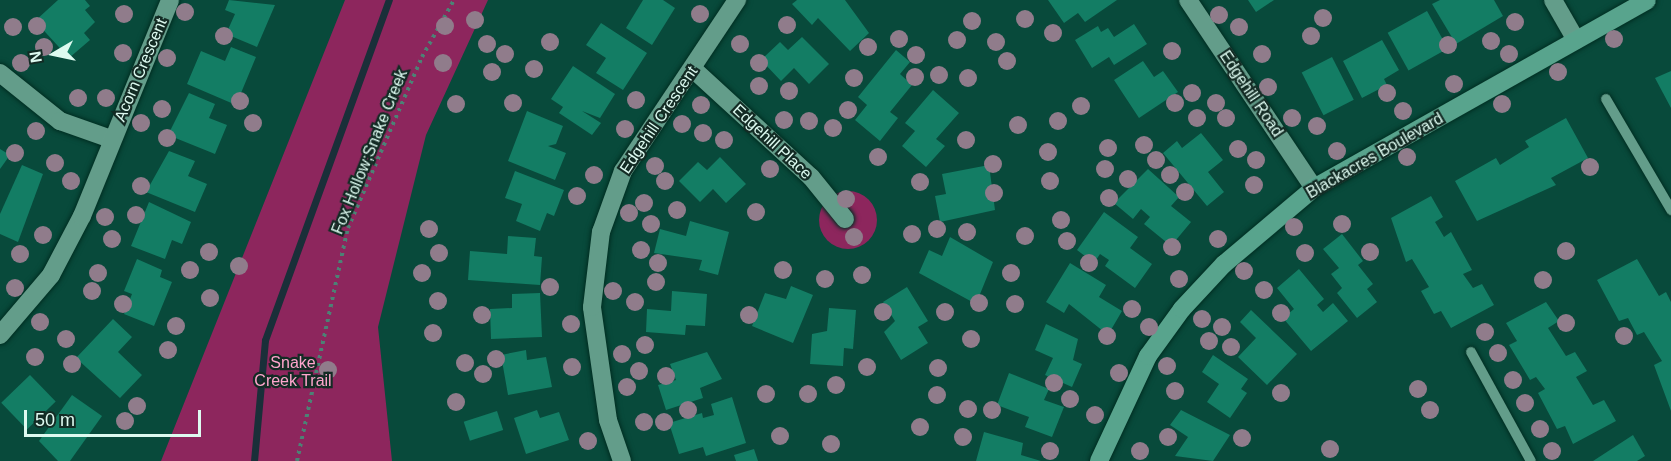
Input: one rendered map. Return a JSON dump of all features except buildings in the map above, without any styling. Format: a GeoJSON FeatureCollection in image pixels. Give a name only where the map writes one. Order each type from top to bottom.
{"type":"FeatureCollection","features":[{"type":"Feature","properties":{"kind":"street","name":"Acorn Crescent"},"geometry":{"type":"LineString","coordinates":[[0,335],[51,275],[82,216],[111,140],[170,0]]}},
{"type":"Feature","properties":{"kind":"street","name":"Edgehill Crescent"},"geometry":{"type":"LineString","coordinates":[[622,461],[608,420],[592,307],[601,232],[623,171],[737,0]]}},
{"type":"Feature","properties":{"kind":"street","name":"Edgehill Road"},"geometry":{"type":"LineString","coordinates":[[1188,0],[1314,188]]}},
{"type":"Feature","properties":{"kind":"street"},"geometry":{"type":"LineString","coordinates":[[1553,0],[1576,40]]}},
{"type":"Feature","properties":{"kind":"street","name":"Blackacres Boulevard"},"geometry":{"type":"LineString","coordinates":[[1099,461],[1148,356],[1182,309],[1224,264],[1314,188],[1647,0]]}},
{"type":"Feature","properties":{"kind":"street","name":"Edgehill Place"},"geometry":{"type":"LineString","coordinates":[[693,69],[811,177],[845,219]]}},
{"type":"Feature","properties":{"kind":"street","name":"Acorn Crescent"},"geometry":{"type":"LineString","coordinates":[[0,73],[60,122],[111,140]]}},
{"type":"Feature","properties":{"kind":"lane"},"geometry":{"type":"LineString","coordinates":[[1606,99],[1671,210]]}},
{"type":"Feature","properties":{"kind":"lane"},"geometry":{"type":"LineString","coordinates":[[1471,352],[1531,461]]}},
{"type":"Feature","properties":{"kind":"path","name":"Fox Hollow;Snake Creek"},"geometry":{"type":"LineString","coordinates":[[297,461],[348,228],[422,57],[454,0]]}},
{"type":"Feature","properties":{"kind":"green space","name":"Snake Creek Trail"},"geometry":{"type":"Polygon","coordinates":[[[345,0],[488,0],[426,135],[378,327],[392,461],[161,461],[345,0]]]}},
{"type":"Feature","properties":{"kind":"green space"},"geometry":{"type":"Polygon","coordinates":[[[848,191],[859,193],[869,199],[875,209],[877,220],[875,231],[869,241],[859,247],[848,249],[837,247],[827,241],[821,231],[819,220],[821,209],[827,199],[837,193],[848,191]]]}},
{"type":"Feature","properties":{"kind":"waterway"},"geometry":{"type":"LineString","coordinates":[[254,461],[265,340],[389,0]]}}]}
